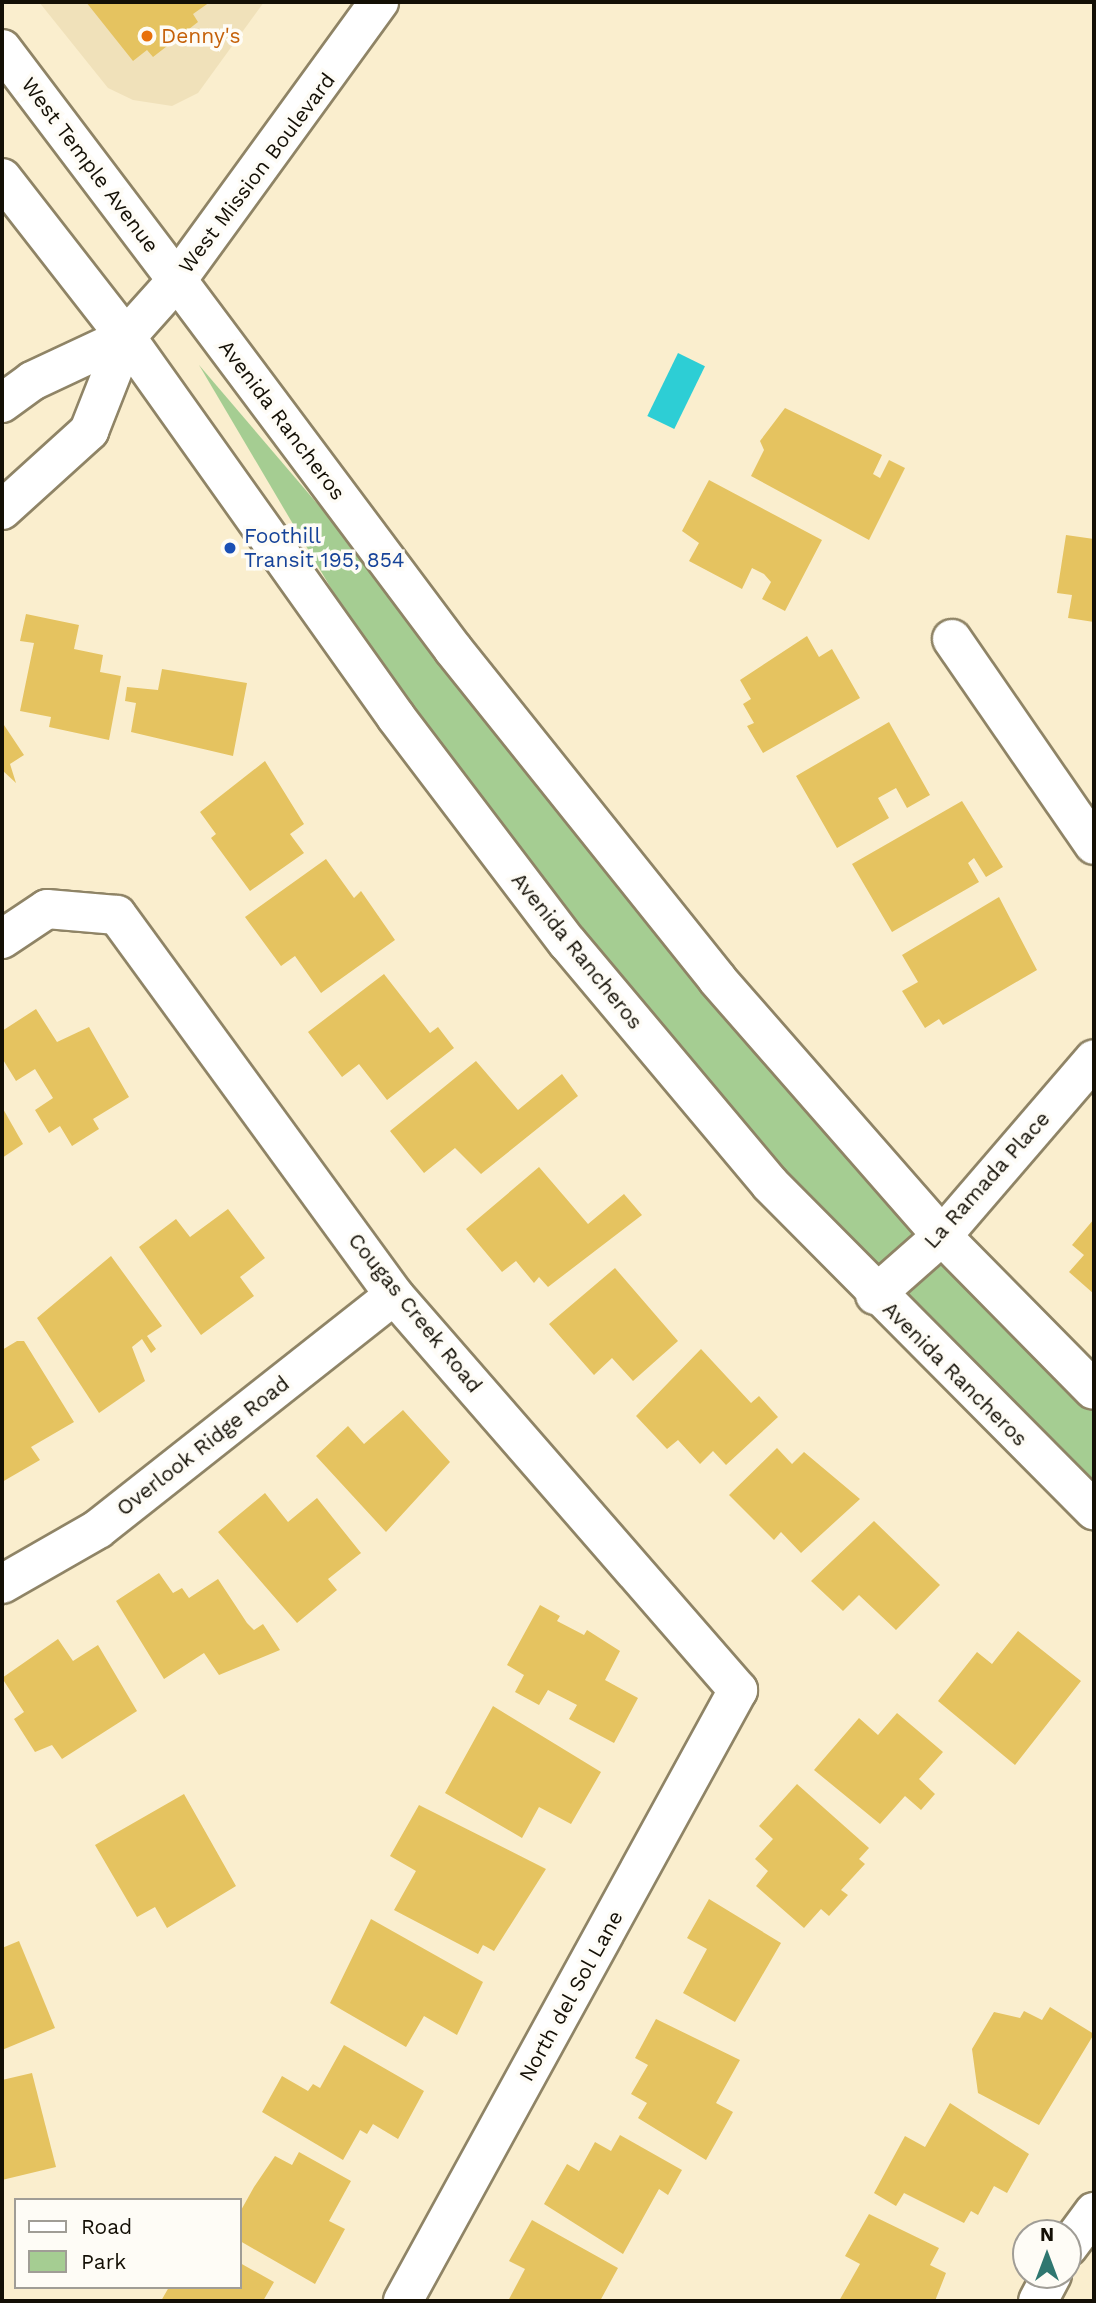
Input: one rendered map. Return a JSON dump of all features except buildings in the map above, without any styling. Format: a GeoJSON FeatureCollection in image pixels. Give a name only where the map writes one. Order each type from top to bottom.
{"type":"FeatureCollection","features":[{"type":"Feature","properties":{"kind":"main road","name":"West Mission Boulevard"},"geometry":{"type":"LineString","coordinates":[[126,337],[177,280],[379,2]]}},
{"type":"Feature","properties":{"kind":"main road","name":"West Temple Avenue"},"geometry":{"type":"LineString","coordinates":[[2,50],[177,280]]}},
{"type":"Feature","properties":{"kind":"main road"},"geometry":{"type":"LineString","coordinates":[[2,178],[126,337]]}},
{"type":"Feature","properties":{"kind":"main road","name":"Avenida Rancheros"},"geometry":{"type":"LineString","coordinates":[[177,280],[470,670],[717,979],[942,1236],[1094,1390]]}},
{"type":"Feature","properties":{"kind":"main road","name":"Avenida Rancheros"},"geometry":{"type":"LineString","coordinates":[[126,337],[396,717],[566,943],[770,1184],[875,1295],[1094,1510]]}},
{"type":"Feature","properties":{"kind":"main road"},"geometry":{"type":"LineString","coordinates":[[2,404],[32,381],[126,337]]}},
{"type":"Feature","properties":{"kind":"main road"},"geometry":{"type":"LineString","coordinates":[[2,510],[89,431],[126,337]]}},
{"type":"Feature","properties":{"kind":"main road"},"geometry":{"type":"LineString","coordinates":[[952,639],[1094,845]]}},
{"type":"Feature","properties":{"kind":"main road","name":"Cougas Creek Road"},"geometry":{"type":"LineString","coordinates":[[2,939],[47,909],[117,915],[394,1295],[738,1690]]}},
{"type":"Feature","properties":{"kind":"main road","name":"La Ramada Place"},"geometry":{"type":"LineString","coordinates":[[875,1295],[942,1236],[1094,1059]]}},
{"type":"Feature","properties":{"kind":"main road","name":"Overlook Ridge Road"},"geometry":{"type":"LineString","coordinates":[[2,1584],[98,1529],[394,1295]]}},
{"type":"Feature","properties":{"kind":"main road","name":"North del Sol Lane"},"geometry":{"type":"LineString","coordinates":[[403,2301],[738,1690]]}},
{"type":"Feature","properties":{"kind":"shaded area"},"geometry":{"type":"Polygon","coordinates":[[[39,2],[264,2],[198,93],[172,106],[133,100],[108,88],[39,2]]]}},
{"type":"Feature","properties":{"kind":"green space"},"geometry":{"type":"Polygon","coordinates":[[[199,365],[431,637],[928,1234],[872,1277],[585,949],[413,727],[199,365]]]}},
{"type":"Feature","properties":{"kind":"green space"},"geometry":{"type":"Polygon","coordinates":[[[945,1248],[1094,1400],[1094,1498],[890,1299],[945,1248]]]}},
{"type":"Feature","properties":{"kind":"water"},"geometry":{"type":"Polygon","coordinates":[[[678,353],[705,366],[674,429],[647,416],[678,353]]]}},
{"type":"Feature","properties":{"kind":"place","name":"Denny's"},"geometry":{"type":"Point","coordinates":[147,36]}},
{"type":"Feature","properties":{"kind":"place","name":"Foothill Transit 195, 854"},"geometry":{"type":"Point","coordinates":[230,548]}}]}
